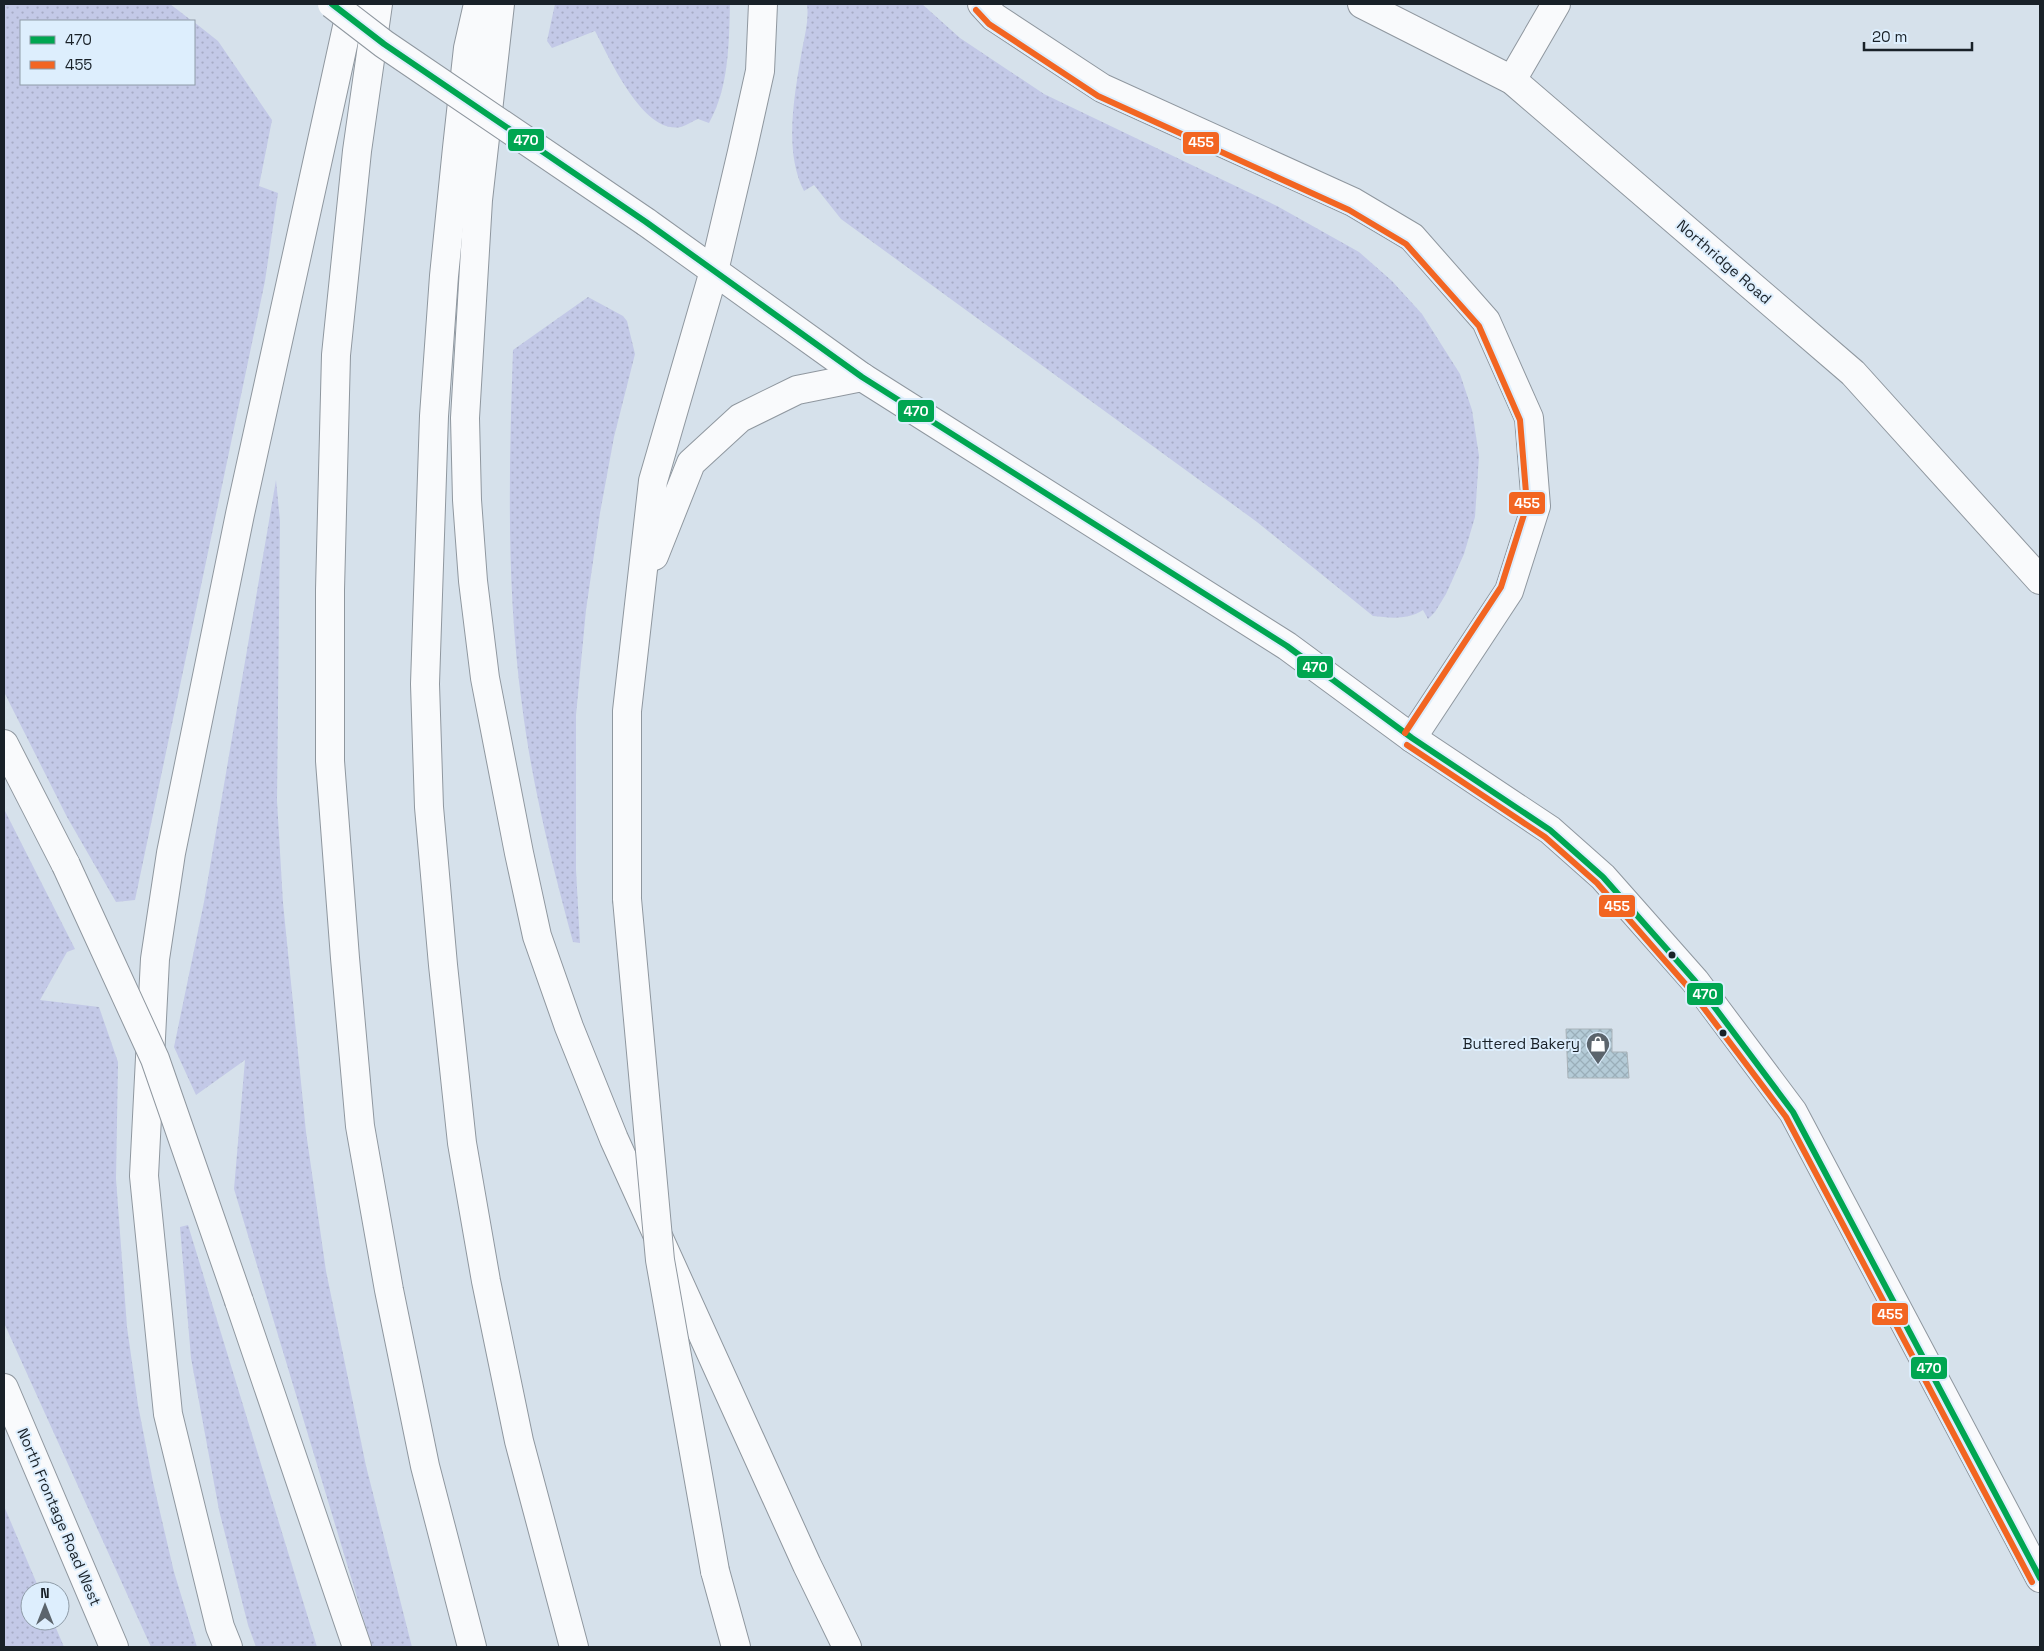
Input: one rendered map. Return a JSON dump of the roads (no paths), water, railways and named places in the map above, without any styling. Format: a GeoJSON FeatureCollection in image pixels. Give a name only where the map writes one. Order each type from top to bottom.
{"type":"FeatureCollection","features":[{"type":"Feature","properties":{"kind":"main road"},"geometry":{"type":"LineString","coordinates":[[332,4],[384,44],[646,222],[862,377],[1287,646],[1412,738],[1550,830],[1603,877],[1695,981],[1793,1112],[2040,1578]]}},
{"type":"Feature","properties":{"kind":"main road"},"geometry":{"type":"LineString","coordinates":[[228,1647],[220,1627],[168,1414],[144,1176],[155,959],[171,853],[238,524],[352,4]]}},
{"type":"Feature","properties":{"kind":"main road"},"geometry":{"type":"LineString","coordinates":[[378,4],[357,151],[336,355],[330,590],[330,761],[360,1126],[389,1290],[425,1466],[472,1647]]}},
{"type":"Feature","properties":{"kind":"main road"},"geometry":{"type":"LineString","coordinates":[[478,4],[468,48],[457,148],[444,276],[434,416],[425,684],[429,807],[443,965],[463,1152],[486,1281],[519,1441],[574,1647]]}},
{"type":"Feature","properties":{"kind":"main road"},"geometry":{"type":"LineString","coordinates":[[500,4],[478,200],[465,418],[467,500],[472,581],[485,678],[519,854],[538,936],[569,1027],[614,1139],[807,1565],[847,1647]]}},
{"type":"Feature","properties":{"kind":"main road"},"geometry":{"type":"LineString","coordinates":[[736,1647],[715,1571],[660,1260],[627,899],[627,710],[653,481],[714,271],[760,71],[764,4]]}},
{"type":"Feature","properties":{"kind":"main road"},"geometry":{"type":"LineString","coordinates":[[982,4],[994,17],[1102,88],[1353,202],[1412,236],[1486,321],[1528,418],[1536,506],[1509,591],[1412,738]]}},
{"type":"Feature","properties":{"kind":"main road","name":"Northridge Road"},"geometry":{"type":"LineString","coordinates":[[1362,4],[1512,80],[1853,373],[2040,580]]}},
{"type":"Feature","properties":{"kind":"main road"},"geometry":{"type":"LineString","coordinates":[[1512,80],[1556,4]]}},
{"type":"Feature","properties":{"kind":"main road"},"geometry":{"type":"LineString","coordinates":[[641,588],[691,463],[740,418],[797,390],[862,377]]}},
{"type":"Feature","properties":{"kind":"main road"},"geometry":{"type":"LineString","coordinates":[[4,744],[66,865],[155,1060],[357,1647]]}},
{"type":"Feature","properties":{"kind":"main road","name":"North Frontage Road West"},"geometry":{"type":"LineString","coordinates":[[4,1388],[114,1647]]}},
{"type":"Feature","properties":{"kind":"place","name":"Buttered Bakery"},"geometry":{"type":"Point","coordinates":[1598,1065]}}]}
